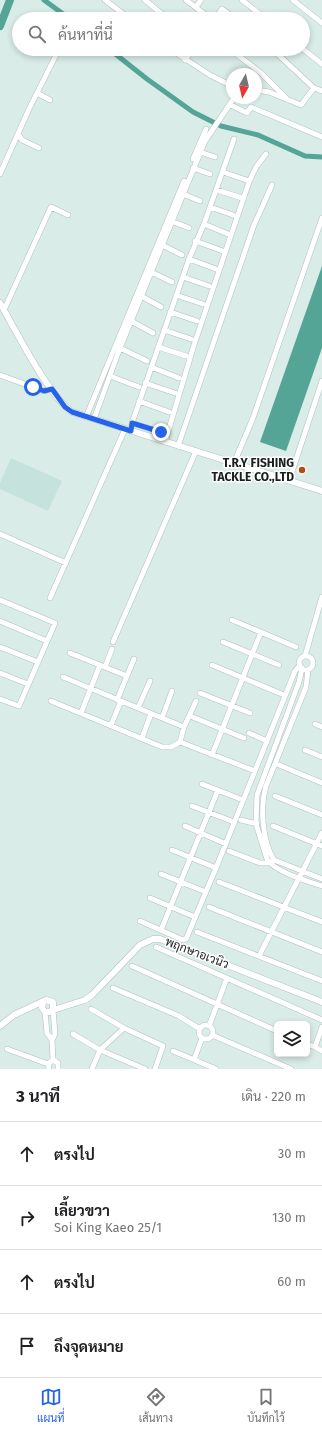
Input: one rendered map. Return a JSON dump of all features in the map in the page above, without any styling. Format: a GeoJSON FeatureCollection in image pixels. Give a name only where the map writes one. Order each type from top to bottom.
{"type":"FeatureCollection","features":[{"type":"Feature","properties":{"kind":"street"},"geometry":{"type":"LineString","coordinates":[[105,0],[121,12]]}},
{"type":"Feature","properties":{"kind":"street"},"geometry":{"type":"LineString","coordinates":[[145,0],[160,12]]}},
{"type":"Feature","properties":{"kind":"street"},"geometry":{"type":"LineString","coordinates":[[186,0],[202,12]]}},
{"type":"Feature","properties":{"kind":"street"},"geometry":{"type":"LineString","coordinates":[[196,7],[201,0]]}},
{"type":"Feature","properties":{"kind":"street"},"geometry":{"type":"LineString","coordinates":[[293,0],[308,12]]}},
{"type":"Feature","properties":{"kind":"street"},"geometry":{"type":"LineString","coordinates":[[245,1],[258,12]]}},
{"type":"Feature","properties":{"kind":"street"},"geometry":{"type":"LineString","coordinates":[[310,13],[322,23]]}},
{"type":"Feature","properties":{"kind":"street"},"geometry":{"type":"LineString","coordinates":[[310,55],[322,64]]}},
{"type":"Feature","properties":{"kind":"street"},"geometry":{"type":"LineString","coordinates":[[0,174],[56,56]]}},
{"type":"Feature","properties":{"kind":"street"},"geometry":{"type":"LineString","coordinates":[[180,56],[226,83]]}},
{"type":"Feature","properties":{"kind":"street"},"geometry":{"type":"LineString","coordinates":[[185,60],[188,56]]}},
{"type":"Feature","properties":{"kind":"street"},"geometry":{"type":"LineString","coordinates":[[239,56],[261,73],[288,100]]}},
{"type":"Feature","properties":{"kind":"street"},"geometry":{"type":"LineString","coordinates":[[280,56],[314,88],[322,91]]}},
{"type":"Feature","properties":{"kind":"street"},"geometry":{"type":"LineString","coordinates":[[262,91],[269,92],[301,105],[314,88]]}},
{"type":"Feature","properties":{"kind":"street"},"geometry":{"type":"LineString","coordinates":[[37,93],[50,100]]}},
{"type":"Feature","properties":{"kind":"street"},"geometry":{"type":"LineString","coordinates":[[94,419],[120,348],[193,168],[205,141],[231,104],[247,113],[251,107],[322,137]]}},
{"type":"Feature","properties":{"kind":"street"},"geometry":{"type":"LineString","coordinates":[[86,417],[206,129]]}},
{"type":"Feature","properties":{"kind":"street"},"geometry":{"type":"LineString","coordinates":[[18,134],[22,140],[39,148]]}},
{"type":"Feature","properties":{"kind":"street"},"geometry":{"type":"LineString","coordinates":[[50,598],[132,423],[189,258],[204,224],[234,139]]}},
{"type":"Feature","properties":{"kind":"street"},"geometry":{"type":"LineString","coordinates":[[200,152],[216,157]]}},
{"type":"Feature","properties":{"kind":"street"},"geometry":{"type":"LineString","coordinates":[[165,442],[194,344],[250,182],[256,167],[266,154]]}},
{"type":"Feature","properties":{"kind":"street"},"geometry":{"type":"LineString","coordinates":[[193,168],[210,174]]}},
{"type":"Feature","properties":{"kind":"street"},"geometry":{"type":"LineString","coordinates":[[223,172],[249,181]]}},
{"type":"Feature","properties":{"kind":"street"},"geometry":{"type":"LineString","coordinates":[[178,446],[254,225],[272,185]]}},
{"type":"Feature","properties":{"kind":"street"},"geometry":{"type":"LineString","coordinates":[[216,190],[242,198]]}},
{"type":"Feature","properties":{"kind":"street"},"geometry":{"type":"LineString","coordinates":[[183,194],[200,200]]}},
{"type":"Feature","properties":{"kind":"street"},"geometry":{"type":"LineString","coordinates":[[4,310],[51,207],[68,215]]}},
{"type":"Feature","properties":{"kind":"street"},"geometry":{"type":"LineString","coordinates":[[210,207],[236,216]]}},
{"type":"Feature","properties":{"kind":"street"},"geometry":{"type":"LineString","coordinates":[[234,463],[263,390],[322,218]]}},
{"type":"Feature","properties":{"kind":"street"},"geometry":{"type":"LineString","coordinates":[[171,221],[189,228]]}},
{"type":"Feature","properties":{"kind":"street"},"geometry":{"type":"LineString","coordinates":[[204,224],[228,234]]}},
{"type":"Feature","properties":{"kind":"street"},"geometry":{"type":"LineString","coordinates":[[196,241],[222,251]]}},
{"type":"Feature","properties":{"kind":"street"},"geometry":{"type":"LineString","coordinates":[[162,246],[182,255]]}},
{"type":"Feature","properties":{"kind":"street"},"geometry":{"type":"LineString","coordinates":[[189,258],[216,269]]}},
{"type":"Feature","properties":{"kind":"street"},"geometry":{"type":"LineString","coordinates":[[151,272],[172,282]]}},
{"type":"Feature","properties":{"kind":"street"},"geometry":{"type":"LineString","coordinates":[[183,277],[209,286]]}},
{"type":"Feature","properties":{"kind":"street"},"geometry":{"type":"LineString","coordinates":[[176,295],[204,304]]}},
{"type":"Feature","properties":{"kind":"street"},"geometry":{"type":"LineString","coordinates":[[141,296],[161,307]]}},
{"type":"Feature","properties":{"kind":"street"},"geometry":{"type":"LineString","coordinates":[[0,303],[52,389],[65,407],[86,417],[322,491]]}},
{"type":"Feature","properties":{"kind":"street"},"geometry":{"type":"LineString","coordinates":[[170,312],[197,321]]}},
{"type":"Feature","properties":{"kind":"street"},"geometry":{"type":"LineString","coordinates":[[131,321],[153,332]]}},
{"type":"Feature","properties":{"kind":"street"},"geometry":{"type":"LineString","coordinates":[[164,330],[191,339]]}},
{"type":"Feature","properties":{"kind":"street"},"geometry":{"type":"LineString","coordinates":[[158,347],[186,356]]}},
{"type":"Feature","properties":{"kind":"street"},"geometry":{"type":"LineString","coordinates":[[120,348],[147,361]]}},
{"type":"Feature","properties":{"kind":"street"},"geometry":{"type":"LineString","coordinates":[[151,367],[180,378]]}},
{"type":"Feature","properties":{"kind":"street"},"geometry":{"type":"LineString","coordinates":[[0,375],[44,391],[52,389]]}},
{"type":"Feature","properties":{"kind":"street"},"geometry":{"type":"LineString","coordinates":[[110,376],[139,387]]}},
{"type":"Feature","properties":{"kind":"street"},"geometry":{"type":"LineString","coordinates":[[289,481],[322,381]]}},
{"type":"Feature","properties":{"kind":"street"},"geometry":{"type":"LineString","coordinates":[[145,383],[175,393]]}},
{"type":"Feature","properties":{"kind":"street"},"geometry":{"type":"LineString","coordinates":[[139,401],[169,412]]}},
{"type":"Feature","properties":{"kind":"street"},"geometry":{"type":"LineString","coordinates":[[132,423],[161,432]]}},
{"type":"Feature","properties":{"kind":"street"},"geometry":{"type":"LineString","coordinates":[[113,642],[196,451]]}},
{"type":"Feature","properties":{"kind":"street"},"geometry":{"type":"LineString","coordinates":[[0,534],[66,563]]}},
{"type":"Feature","properties":{"kind":"street"},"geometry":{"type":"LineString","coordinates":[[306,656],[322,597]]}},
{"type":"Feature","properties":{"kind":"street"},"geometry":{"type":"LineString","coordinates":[[0,602],[55,623],[19,706],[0,699]]}},
{"type":"Feature","properties":{"kind":"street"},"geometry":{"type":"LineString","coordinates":[[232,620],[296,647]]}},
{"type":"Feature","properties":{"kind":"street"},"geometry":{"type":"LineString","coordinates":[[0,621],[47,641]]}},
{"type":"Feature","properties":{"kind":"street"},"geometry":{"type":"LineString","coordinates":[[212,755],[261,632]]}},
{"type":"Feature","properties":{"kind":"street"},"geometry":{"type":"LineString","coordinates":[[224,642],[279,665]]}},
{"type":"Feature","properties":{"kind":"street"},"geometry":{"type":"LineString","coordinates":[[0,647],[38,662]]}},
{"type":"Feature","properties":{"kind":"street"},"geometry":{"type":"LineString","coordinates":[[81,712],[90,689],[112,649]]}},
{"type":"Feature","properties":{"kind":"street"},"geometry":{"type":"LineString","coordinates":[[70,653],[127,676]]}},
{"type":"Feature","properties":{"kind":"street"},"geometry":{"type":"LineString","coordinates":[[272,862],[263,824],[262,798],[306,687],[308,670],[313,666],[314,662],[311,657],[306,656],[300,659],[301,666],[294,696],[257,795],[256,824],[267,859],[272,862],[299,878],[322,886]]}},
{"type":"Feature","properties":{"kind":"street"},"geometry":{"type":"LineString","coordinates":[[110,725],[134,659]]}},
{"type":"Feature","properties":{"kind":"street"},"geometry":{"type":"LineString","coordinates":[[212,665],[284,695]]}},
{"type":"Feature","properties":{"kind":"street"},"geometry":{"type":"LineString","coordinates":[[301,666],[308,670]]}},
{"type":"Feature","properties":{"kind":"street"},"geometry":{"type":"LineString","coordinates":[[140,921],[183,940],[186,939],[226,844],[284,695],[295,670],[301,666]]}},
{"type":"Feature","properties":{"kind":"street"},"geometry":{"type":"LineString","coordinates":[[0,673],[28,684]]}},
{"type":"Feature","properties":{"kind":"street"},"geometry":{"type":"LineString","coordinates":[[63,677],[184,727]]}},
{"type":"Feature","properties":{"kind":"street"},"geometry":{"type":"LineString","coordinates":[[138,708],[150,681]]}},
{"type":"Feature","properties":{"kind":"street"},"geometry":{"type":"LineString","coordinates":[[162,718],[172,691]]}},
{"type":"Feature","properties":{"kind":"street"},"geometry":{"type":"LineString","coordinates":[[200,693],[250,713]]}},
{"type":"Feature","properties":{"kind":"street"},"geometry":{"type":"LineString","coordinates":[[294,696],[301,699]]}},
{"type":"Feature","properties":{"kind":"street"},"geometry":{"type":"LineString","coordinates":[[51,701],[166,747],[180,742],[255,771]]}},
{"type":"Feature","properties":{"kind":"street"},"geometry":{"type":"LineString","coordinates":[[180,742],[184,727],[196,701]]}},
{"type":"Feature","properties":{"kind":"street"},"geometry":{"type":"LineString","coordinates":[[142,738],[151,714]]}},
{"type":"Feature","properties":{"kind":"street"},"geometry":{"type":"LineString","coordinates":[[190,716],[244,738]]}},
{"type":"Feature","properties":{"kind":"street"},"geometry":{"type":"LineString","coordinates":[[315,724],[322,727]]}},
{"type":"Feature","properties":{"kind":"street"},"geometry":{"type":"LineString","coordinates":[[249,733],[267,740]]}},
{"type":"Feature","properties":{"kind":"street"},"geometry":{"type":"LineString","coordinates":[[305,750],[322,757]]}},
{"type":"Feature","properties":{"kind":"street"},"geometry":{"type":"LineString","coordinates":[[271,755],[277,758]]}},
{"type":"Feature","properties":{"kind":"street"},"geometry":{"type":"LineString","coordinates":[[279,765],[322,783]]}},
{"type":"Feature","properties":{"kind":"street"},"geometry":{"type":"LineString","coordinates":[[202,784],[243,800]]}},
{"type":"Feature","properties":{"kind":"street"},"geometry":{"type":"LineString","coordinates":[[161,930],[218,790]]}},
{"type":"Feature","properties":{"kind":"street"},"geometry":{"type":"LineString","coordinates":[[276,796],[322,815]]}},
{"type":"Feature","properties":{"kind":"street"},"geometry":{"type":"LineString","coordinates":[[192,806],[234,822]]}},
{"type":"Feature","properties":{"kind":"street"},"geometry":{"type":"LineString","coordinates":[[241,820],[256,824],[263,824]]}},
{"type":"Feature","properties":{"kind":"street"},"geometry":{"type":"LineString","coordinates":[[185,826],[226,844]]}},
{"type":"Feature","properties":{"kind":"street"},"geometry":{"type":"LineString","coordinates":[[273,826],[319,845]]}},
{"type":"Feature","properties":{"kind":"street"},"geometry":{"type":"LineString","coordinates":[[259,956],[302,871],[319,845],[322,833]]}},
{"type":"Feature","properties":{"kind":"street"},"geometry":{"type":"LineString","coordinates":[[172,850],[216,868]]}},
{"type":"Feature","properties":{"kind":"street"},"geometry":{"type":"LineString","coordinates":[[229,851],[260,863],[272,862],[322,879]]}},
{"type":"Feature","properties":{"kind":"street"},"geometry":{"type":"LineString","coordinates":[[161,874],[206,892]]}},
{"type":"Feature","properties":{"kind":"street"},"geometry":{"type":"LineString","coordinates":[[219,882],[322,922]]}},
{"type":"Feature","properties":{"kind":"street"},"geometry":{"type":"LineString","coordinates":[[150,898],[195,917]]}},
{"type":"Feature","properties":{"kind":"street"},"geometry":{"type":"LineString","coordinates":[[209,907],[322,952]]}},
{"type":"Feature","properties":{"kind":"street"},"geometry":{"type":"LineString","coordinates":[[197,932],[322,981]]}},
{"type":"Feature","properties":{"kind":"street","name":"พฤกษาอเวนิว"},"geometry":{"type":"LineString","coordinates":[[53,1010],[67,1006],[92,995],[140,945],[153,939],[160,939],[322,1002]]}},
{"type":"Feature","properties":{"kind":"street"},"geometry":{"type":"LineString","coordinates":[[156,947],[322,1020]]}},
{"type":"Feature","properties":{"kind":"street"},"geometry":{"type":"LineString","coordinates":[[132,966],[274,1030]]}},
{"type":"Feature","properties":{"kind":"street"},"geometry":{"type":"LineString","coordinates":[[209,1026],[227,978]]}},
{"type":"Feature","properties":{"kind":"street"},"geometry":{"type":"LineString","coordinates":[[113,988],[179,1016],[200,1030],[202,1038],[194,1060]]}},
{"type":"Feature","properties":{"kind":"street"},"geometry":{"type":"LineString","coordinates":[[0,1026],[14,1015],[48,1000],[67,1006]]}},
{"type":"Feature","properties":{"kind":"street"},"geometry":{"type":"LineString","coordinates":[[43,1002],[47,1033],[52,1040]]}},
{"type":"Feature","properties":{"kind":"street"},"geometry":{"type":"LineString","coordinates":[[7,1049],[48,1066],[53,1060],[52,1040],[55,1034],[53,1002]]}},
{"type":"Feature","properties":{"kind":"street"},"geometry":{"type":"LineString","coordinates":[[30,1007],[49,1012],[53,1010]]}},
{"type":"Feature","properties":{"kind":"street"},"geometry":{"type":"LineString","coordinates":[[92,1009],[124,1028],[164,1046],[155,1069]]}},
{"type":"Feature","properties":{"kind":"street"},"geometry":{"type":"LineString","coordinates":[[200,1030],[202,1026],[209,1026]]}},
{"type":"Feature","properties":{"kind":"street"},"geometry":{"type":"LineString","coordinates":[[209,1026],[213,1031],[212,1035]]}},
{"type":"Feature","properties":{"kind":"street"},"geometry":{"type":"LineString","coordinates":[[315,1047],[322,1027]]}},
{"type":"Feature","properties":{"kind":"street"},"geometry":{"type":"LineString","coordinates":[[92,1069],[100,1050],[124,1028]]}},
{"type":"Feature","properties":{"kind":"street"},"geometry":{"type":"LineString","coordinates":[[73,1034],[100,1050],[145,1069]]}},
{"type":"Feature","properties":{"kind":"street"},"geometry":{"type":"LineString","coordinates":[[202,1038],[209,1038],[212,1035]]}},
{"type":"Feature","properties":{"kind":"street"},"geometry":{"type":"LineString","coordinates":[[212,1035],[291,1069]]}},
{"type":"Feature","properties":{"kind":"street"},"geometry":{"type":"LineString","coordinates":[[310,1045],[322,1051]]}},
{"type":"Feature","properties":{"kind":"street"},"geometry":{"type":"LineString","coordinates":[[173,1051],[216,1069]]}},
{"type":"Feature","properties":{"kind":"street"},"geometry":{"type":"LineString","coordinates":[[53,1060],[58,1062],[59,1069]]}},
{"type":"Feature","properties":{"kind":"shaded area"},"geometry":{"type":"Polygon","coordinates":[[[322,266],[322,348],[286,451],[260,442],[322,266]]]}},
{"type":"Feature","properties":{"kind":"shaded area"},"geometry":{"type":"Polygon","coordinates":[[[11,458],[62,481],[48,511],[0,489],[0,483],[11,458]]]}},
{"type":"Feature","properties":{"kind":"waterway"},"geometry":{"type":"LineString","coordinates":[[0,26],[10,0]]}},
{"type":"Feature","properties":{"kind":"waterway"},"geometry":{"type":"LineString","coordinates":[[44,0],[60,12]]}},
{"type":"Feature","properties":{"kind":"waterway"},"geometry":{"type":"LineString","coordinates":[[118,56],[193,112],[221,126],[258,135],[305,156],[322,157]]}},
{"type":"Feature","properties":{"kind":"place","name":"T.R.Y FISHING TACKLE CO.,LTD"},"geometry":{"type":"Point","coordinates":[302,470]}},
{"type":"Feature","properties":{"kind":"route"},"geometry":{"type":"LineString","coordinates":[[33,387],[44,391],[52,389],[65,407],[72,412],[86,417],[131,431],[132,423],[161,432]]}}]}
